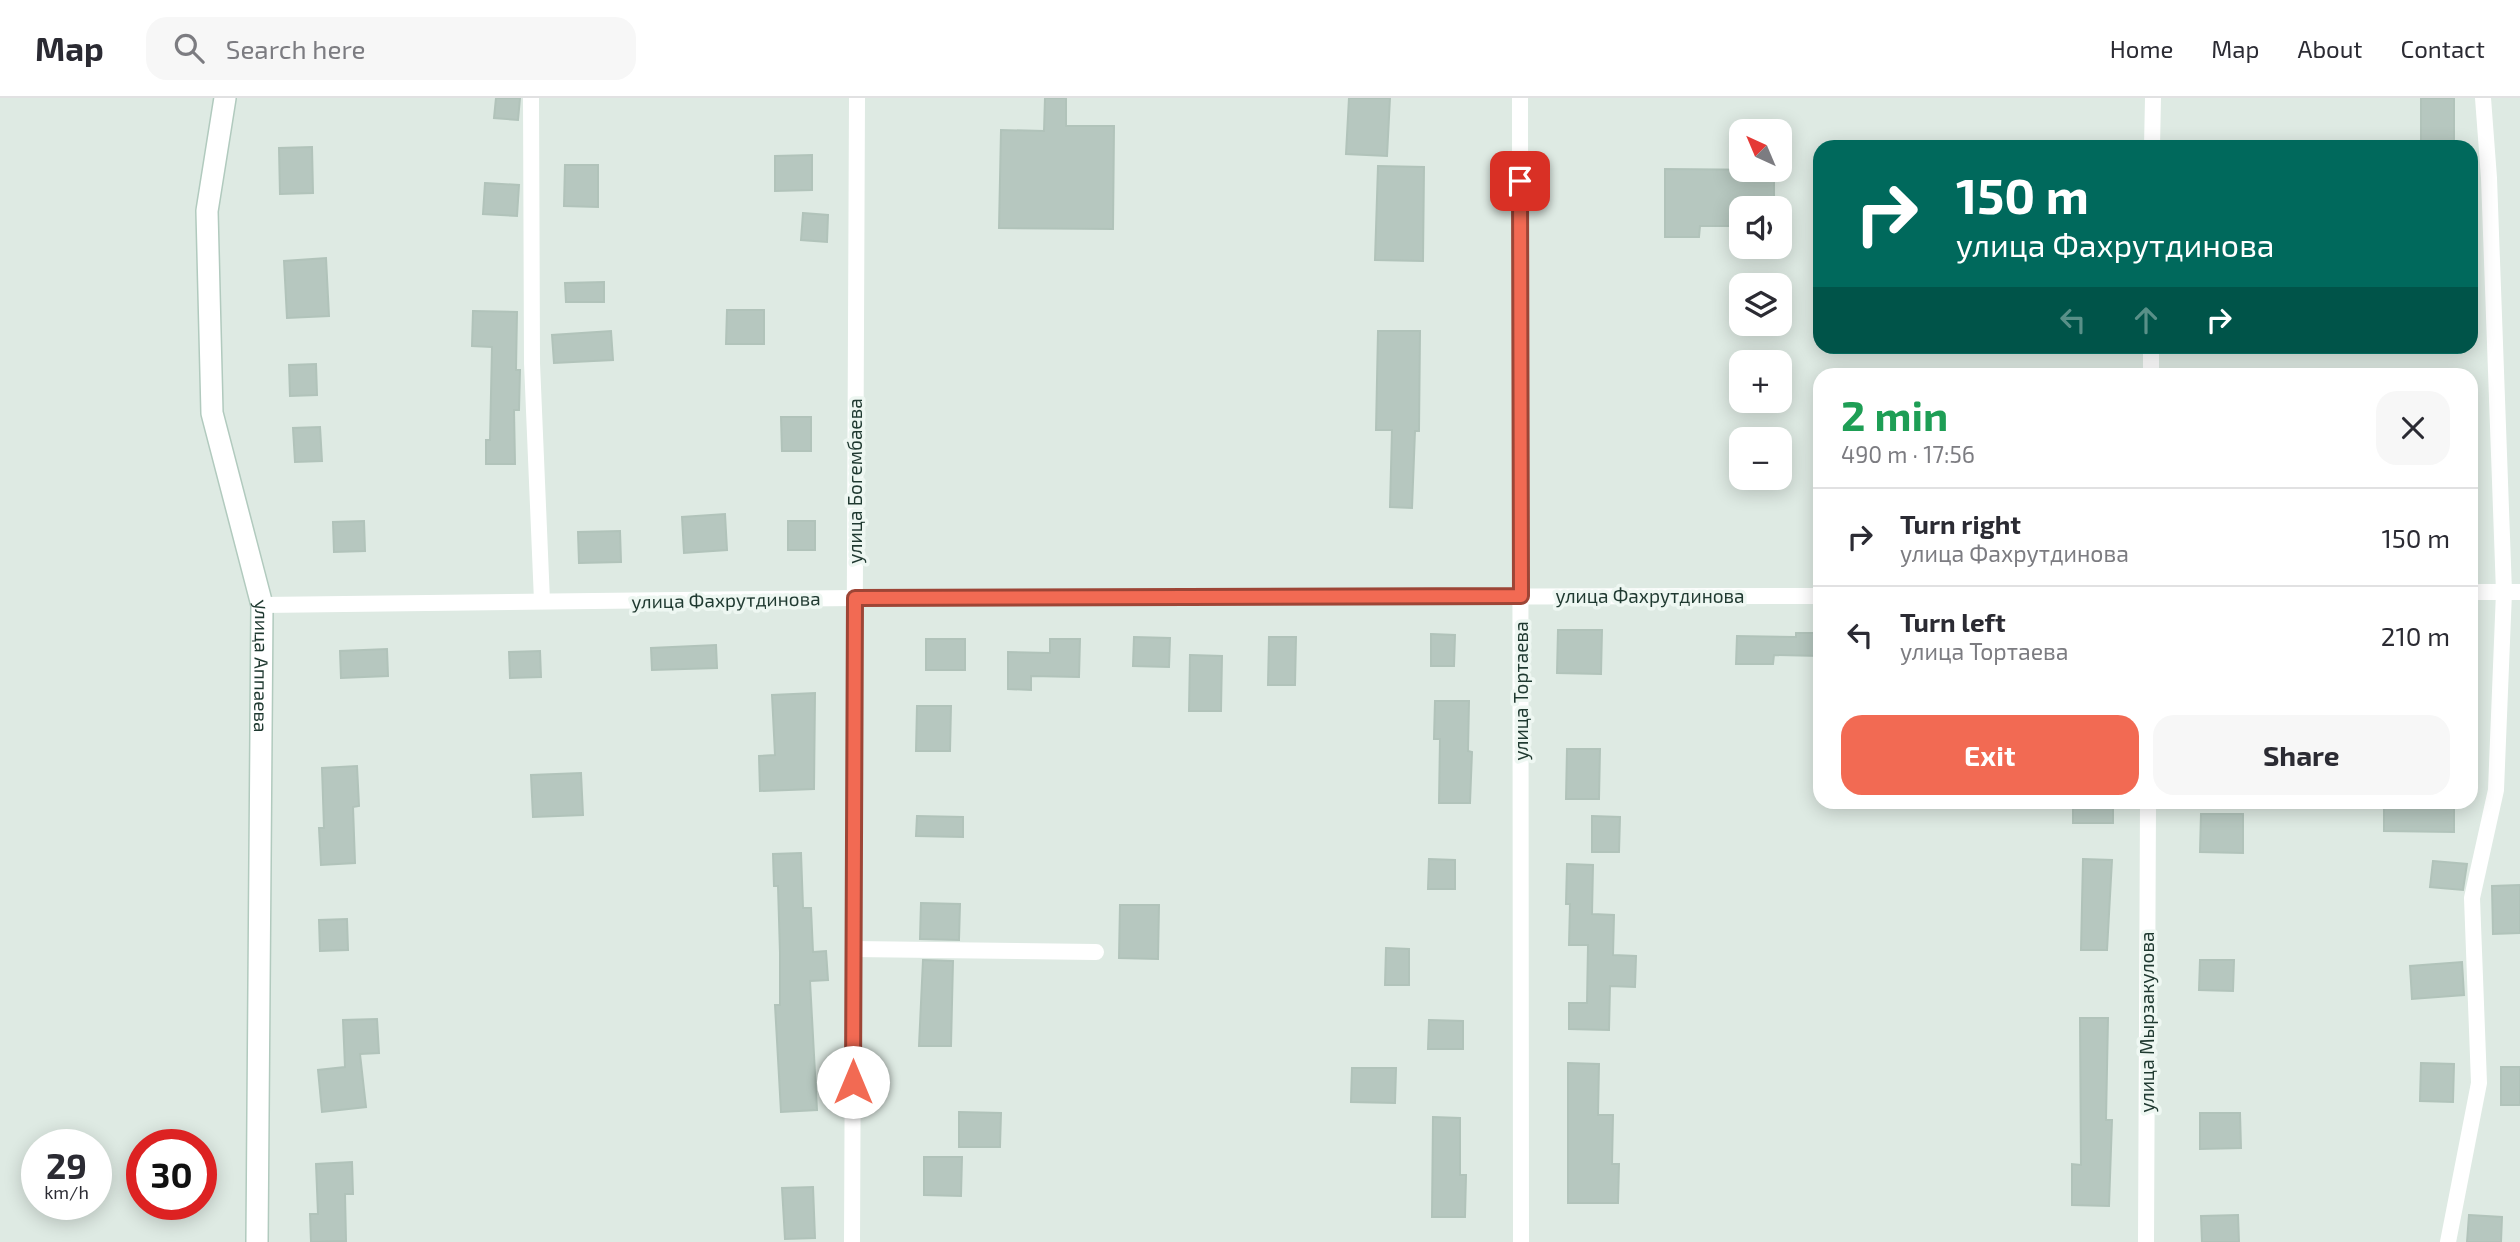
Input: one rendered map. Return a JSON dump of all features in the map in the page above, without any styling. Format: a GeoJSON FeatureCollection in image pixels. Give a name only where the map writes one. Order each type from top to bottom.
{"type":"FeatureCollection","features":[{"type":"Feature","properties":{"kind":"main road","name":"улица Аппаева"},"geometry":{"type":"LineString","coordinates":[[225,98],[207,211],[212,413],[261,605],[257,1242]]}},
{"type":"Feature","properties":{"kind":"street"},"geometry":{"type":"LineString","coordinates":[[531,98],[532,363],[542,601]]}},
{"type":"Feature","properties":{"kind":"street","name":"улица Богембаева"},"geometry":{"type":"LineString","coordinates":[[852,1242],[857,98]]}},
{"type":"Feature","properties":{"kind":"street","name":"улица Тортаева"},"geometry":{"type":"LineString","coordinates":[[1520,98],[1521,1242]]}},
{"type":"Feature","properties":{"kind":"street"},"geometry":{"type":"LineString","coordinates":[[2152,98],[2152,140]]}},
{"type":"Feature","properties":{"kind":"street"},"geometry":{"type":"LineString","coordinates":[[2448,1242],[2479,1083],[2472,898],[2496,790],[2512,592],[2483,98]]}},
{"type":"Feature","properties":{"kind":"street"},"geometry":{"type":"LineString","coordinates":[[2478,592],[2512,592]]}},
{"type":"Feature","properties":{"kind":"street","name":"улица Фахрутдинова"},"geometry":{"type":"LineString","coordinates":[[261,605],[855,598],[1813,596]]}},
{"type":"Feature","properties":{"kind":"street","name":"улица Мырзакулова"},"geometry":{"type":"LineString","coordinates":[[2146,1242],[2148,809]]}},
{"type":"Feature","properties":{"kind":"street"},"geometry":{"type":"LineString","coordinates":[[853,949],[1096,952]]}},
{"type":"Feature","properties":{"kind":"building"},"geometry":{"type":"Polygon","coordinates":[[[496,98],[520,98],[518,120],[494,118],[496,98]]]}},
{"type":"Feature","properties":{"kind":"building"},"geometry":{"type":"Polygon","coordinates":[[[1045,98],[1066,98],[1066,126],[1114,126],[1113,229],[999,228],[1001,130],[1044,131],[1045,98]]]}},
{"type":"Feature","properties":{"kind":"building"},"geometry":{"type":"Polygon","coordinates":[[[1349,98],[1390,98],[1387,156],[1346,154],[1349,98]]]}},
{"type":"Feature","properties":{"kind":"building"},"geometry":{"type":"Polygon","coordinates":[[[2421,98],[2454,98],[2454,140],[2421,140],[2421,98]]]}},
{"type":"Feature","properties":{"kind":"building"},"geometry":{"type":"Polygon","coordinates":[[[312,147],[313,193],[280,194],[279,148],[312,147]]]}},
{"type":"Feature","properties":{"kind":"building"},"geometry":{"type":"Polygon","coordinates":[[[812,155],[812,190],[775,191],[775,156],[812,155]]]}},
{"type":"Feature","properties":{"kind":"building"},"geometry":{"type":"Polygon","coordinates":[[[565,165],[598,165],[598,207],[564,206],[565,165]]]}},
{"type":"Feature","properties":{"kind":"building"},"geometry":{"type":"Polygon","coordinates":[[[1378,166],[1424,167],[1423,261],[1375,260],[1378,166]]]}},
{"type":"Feature","properties":{"kind":"building"},"geometry":{"type":"Polygon","coordinates":[[[1665,169],[1729,170],[1729,182],[1774,182],[1774,196],[1729,196],[1729,226],[1700,226],[1699,237],[1665,237],[1665,169]]]}},
{"type":"Feature","properties":{"kind":"building"},"geometry":{"type":"Polygon","coordinates":[[[485,183],[519,185],[517,216],[483,214],[485,183]]]}},
{"type":"Feature","properties":{"kind":"building"},"geometry":{"type":"Polygon","coordinates":[[[803,213],[828,215],[827,242],[801,240],[803,213]]]}},
{"type":"Feature","properties":{"kind":"building"},"geometry":{"type":"Polygon","coordinates":[[[326,258],[329,316],[287,318],[284,261],[326,258]]]}},
{"type":"Feature","properties":{"kind":"building"},"geometry":{"type":"Polygon","coordinates":[[[604,282],[604,302],[566,302],[565,283],[604,282]]]}},
{"type":"Feature","properties":{"kind":"building"},"geometry":{"type":"Polygon","coordinates":[[[727,310],[764,310],[764,344],[726,344],[727,310]]]}},
{"type":"Feature","properties":{"kind":"building"},"geometry":{"type":"Polygon","coordinates":[[[473,311],[517,312],[516,370],[520,370],[519,410],[514,410],[515,464],[486,464],[486,440],[490,440],[492,347],[472,346],[473,311]]]}},
{"type":"Feature","properties":{"kind":"building"},"geometry":{"type":"Polygon","coordinates":[[[611,331],[613,360],[554,363],[552,335],[611,331]]]}},
{"type":"Feature","properties":{"kind":"building"},"geometry":{"type":"Polygon","coordinates":[[[1378,331],[1420,331],[1419,431],[1415,431],[1412,508],[1390,507],[1392,430],[1376,430],[1378,331]]]}},
{"type":"Feature","properties":{"kind":"building"},"geometry":{"type":"Polygon","coordinates":[[[316,364],[317,395],[290,396],[289,365],[316,364]]]}},
{"type":"Feature","properties":{"kind":"building"},"geometry":{"type":"Polygon","coordinates":[[[781,417],[811,417],[811,451],[782,451],[781,417]]]}},
{"type":"Feature","properties":{"kind":"building"},"geometry":{"type":"Polygon","coordinates":[[[320,427],[322,461],[295,462],[293,428],[320,427]]]}},
{"type":"Feature","properties":{"kind":"building"},"geometry":{"type":"Polygon","coordinates":[[[725,514],[727,550],[684,553],[682,517],[725,514]]]}},
{"type":"Feature","properties":{"kind":"building"},"geometry":{"type":"Polygon","coordinates":[[[364,521],[365,551],[334,552],[333,522],[364,521]]]}},
{"type":"Feature","properties":{"kind":"building"},"geometry":{"type":"Polygon","coordinates":[[[788,521],[815,521],[815,550],[788,550],[788,521]]]}},
{"type":"Feature","properties":{"kind":"building"},"geometry":{"type":"Polygon","coordinates":[[[620,531],[621,562],[579,563],[578,532],[620,531]]]}},
{"type":"Feature","properties":{"kind":"building"},"geometry":{"type":"Polygon","coordinates":[[[1558,630],[1602,630],[1601,674],[1557,673],[1558,630]]]}},
{"type":"Feature","properties":{"kind":"building"},"geometry":{"type":"Polygon","coordinates":[[[1796,633],[1813,633],[1813,656],[1774,655],[1773,664],[1736,664],[1737,636],[1796,637],[1796,633]]]}},
{"type":"Feature","properties":{"kind":"building"},"geometry":{"type":"Polygon","coordinates":[[[1431,634],[1455,635],[1454,666],[1431,666],[1431,634]]]}},
{"type":"Feature","properties":{"kind":"building"},"geometry":{"type":"Polygon","coordinates":[[[1134,637],[1170,638],[1169,667],[1133,666],[1134,637]]]}},
{"type":"Feature","properties":{"kind":"building"},"geometry":{"type":"Polygon","coordinates":[[[1269,637],[1296,637],[1295,685],[1268,685],[1269,637]]]}},
{"type":"Feature","properties":{"kind":"building"},"geometry":{"type":"Polygon","coordinates":[[[926,639],[965,639],[965,670],[926,670],[926,639]]]}},
{"type":"Feature","properties":{"kind":"building"},"geometry":{"type":"Polygon","coordinates":[[[1050,639],[1080,639],[1079,677],[1031,676],[1031,690],[1008,689],[1008,652],[1050,653],[1050,639]]]}},
{"type":"Feature","properties":{"kind":"building"},"geometry":{"type":"Polygon","coordinates":[[[716,645],[717,668],[652,670],[651,648],[716,645]]]}},
{"type":"Feature","properties":{"kind":"building"},"geometry":{"type":"Polygon","coordinates":[[[387,649],[388,676],[341,678],[340,651],[387,649]]]}},
{"type":"Feature","properties":{"kind":"building"},"geometry":{"type":"Polygon","coordinates":[[[540,651],[541,677],[510,678],[509,652],[540,651]]]}},
{"type":"Feature","properties":{"kind":"building"},"geometry":{"type":"Polygon","coordinates":[[[1190,655],[1222,656],[1221,711],[1189,711],[1190,655]]]}},
{"type":"Feature","properties":{"kind":"building"},"geometry":{"type":"Polygon","coordinates":[[[815,693],[814,789],[760,791],[759,756],[775,755],[772,695],[815,693]]]}},
{"type":"Feature","properties":{"kind":"building"},"geometry":{"type":"Polygon","coordinates":[[[1435,701],[1469,701],[1468,751],[1472,752],[1470,803],[1439,803],[1440,739],[1434,739],[1435,701]]]}},
{"type":"Feature","properties":{"kind":"building"},"geometry":{"type":"Polygon","coordinates":[[[917,706],[951,706],[950,751],[916,751],[917,706]]]}},
{"type":"Feature","properties":{"kind":"building"},"geometry":{"type":"Polygon","coordinates":[[[1567,749],[1600,749],[1599,799],[1566,799],[1567,749]]]}},
{"type":"Feature","properties":{"kind":"building"},"geometry":{"type":"Polygon","coordinates":[[[357,766],[359,806],[353,807],[355,863],[321,865],[319,828],[324,828],[322,768],[357,766]]]}},
{"type":"Feature","properties":{"kind":"building"},"geometry":{"type":"Polygon","coordinates":[[[581,773],[583,815],[533,817],[531,775],[581,773]]]}},
{"type":"Feature","properties":{"kind":"building"},"geometry":{"type":"Polygon","coordinates":[[[2073,809],[2113,809],[2113,823],[2073,823],[2073,809]]]}},
{"type":"Feature","properties":{"kind":"building"},"geometry":{"type":"Polygon","coordinates":[[[2384,809],[2454,809],[2454,832],[2384,831],[2384,809]]]}},
{"type":"Feature","properties":{"kind":"building"},"geometry":{"type":"Polygon","coordinates":[[[2201,814],[2243,814],[2243,853],[2200,852],[2201,814]]]}},
{"type":"Feature","properties":{"kind":"building"},"geometry":{"type":"Polygon","coordinates":[[[917,816],[963,817],[963,837],[916,836],[917,816]]]}},
{"type":"Feature","properties":{"kind":"building"},"geometry":{"type":"Polygon","coordinates":[[[1592,816],[1620,817],[1619,852],[1592,852],[1592,816]]]}},
{"type":"Feature","properties":{"kind":"building"},"geometry":{"type":"Polygon","coordinates":[[[801,853],[803,908],[811,908],[813,952],[826,951],[828,980],[810,981],[817,1110],[781,1112],[775,1005],[780,1005],[778,886],[774,886],[773,854],[801,853]]]}},
{"type":"Feature","properties":{"kind":"building"},"geometry":{"type":"Polygon","coordinates":[[[1429,859],[1455,860],[1455,889],[1428,889],[1429,859]]]}},
{"type":"Feature","properties":{"kind":"building"},"geometry":{"type":"Polygon","coordinates":[[[2083,859],[2112,860],[2107,950],[2081,950],[2083,859]]]}},
{"type":"Feature","properties":{"kind":"building"},"geometry":{"type":"Polygon","coordinates":[[[2433,861],[2467,864],[2463,890],[2430,887],[2433,861]]]}},
{"type":"Feature","properties":{"kind":"building"},"geometry":{"type":"Polygon","coordinates":[[[1567,864],[1593,865],[1592,914],[1614,915],[1613,955],[1636,956],[1635,987],[1610,986],[1609,1030],[1569,1029],[1569,1003],[1587,1003],[1588,945],[1569,945],[1567,864]]]}},
{"type":"Feature","properties":{"kind":"building"},"geometry":{"type":"Polygon","coordinates":[[[2520,885],[2520,933],[2493,934],[2492,886],[2520,885]]]}},
{"type":"Feature","properties":{"kind":"building"},"geometry":{"type":"Polygon","coordinates":[[[921,903],[960,904],[959,940],[920,939],[921,903]]]}},
{"type":"Feature","properties":{"kind":"building"},"geometry":{"type":"Polygon","coordinates":[[[1120,905],[1159,905],[1158,959],[1119,958],[1120,905]]]}},
{"type":"Feature","properties":{"kind":"building"},"geometry":{"type":"Polygon","coordinates":[[[347,919],[348,950],[320,951],[319,920],[347,919]]]}},
{"type":"Feature","properties":{"kind":"building"},"geometry":{"type":"Polygon","coordinates":[[[1386,948],[1409,949],[1409,985],[1385,985],[1386,948]]]}},
{"type":"Feature","properties":{"kind":"building"},"geometry":{"type":"Polygon","coordinates":[[[923,960],[953,961],[951,1046],[919,1046],[923,960]]]}},
{"type":"Feature","properties":{"kind":"building"},"geometry":{"type":"Polygon","coordinates":[[[2200,960],[2234,960],[2233,991],[2199,990],[2200,960]]]}},
{"type":"Feature","properties":{"kind":"building"},"geometry":{"type":"Polygon","coordinates":[[[2462,962],[2464,995],[2412,999],[2410,966],[2462,962]]]}},
{"type":"Feature","properties":{"kind":"building"},"geometry":{"type":"Polygon","coordinates":[[[2080,1018],[2108,1018],[2106,1120],[2112,1120],[2109,1206],[2072,1205],[2072,1164],[2081,1165],[2080,1018]]]}},
{"type":"Feature","properties":{"kind":"building"},"geometry":{"type":"Polygon","coordinates":[[[377,1019],[379,1053],[360,1054],[366,1107],[322,1112],[318,1070],[345,1067],[343,1020],[377,1019]]]}},
{"type":"Feature","properties":{"kind":"building"},"geometry":{"type":"Polygon","coordinates":[[[1429,1020],[1463,1021],[1463,1049],[1428,1049],[1429,1020]]]}},
{"type":"Feature","properties":{"kind":"building"},"geometry":{"type":"Polygon","coordinates":[[[1568,1063],[1599,1064],[1598,1115],[1613,1115],[1612,1164],[1619,1164],[1618,1203],[1568,1203],[1568,1063]]]}},
{"type":"Feature","properties":{"kind":"building"},"geometry":{"type":"Polygon","coordinates":[[[2421,1063],[2454,1064],[2453,1102],[2420,1101],[2421,1063]]]}},
{"type":"Feature","properties":{"kind":"building"},"geometry":{"type":"Polygon","coordinates":[[[2501,1067],[2520,1067],[2520,1105],[2501,1105],[2501,1067]]]}},
{"type":"Feature","properties":{"kind":"building"},"geometry":{"type":"Polygon","coordinates":[[[1352,1068],[1396,1068],[1395,1103],[1351,1102],[1352,1068]]]}},
{"type":"Feature","properties":{"kind":"building"},"geometry":{"type":"Polygon","coordinates":[[[959,1112],[1001,1113],[1000,1147],[959,1147],[959,1112]]]}},
{"type":"Feature","properties":{"kind":"building"},"geometry":{"type":"Polygon","coordinates":[[[2200,1113],[2240,1113],[2241,1148],[2200,1149],[2200,1113]]]}},
{"type":"Feature","properties":{"kind":"building"},"geometry":{"type":"Polygon","coordinates":[[[1433,1117],[1460,1118],[1460,1175],[1466,1175],[1465,1217],[1432,1217],[1433,1117]]]}},
{"type":"Feature","properties":{"kind":"building"},"geometry":{"type":"Polygon","coordinates":[[[924,1157],[962,1157],[961,1196],[924,1195],[924,1157]]]}},
{"type":"Feature","properties":{"kind":"building"},"geometry":{"type":"Polygon","coordinates":[[[352,1162],[353,1194],[345,1194],[346,1241],[311,1242],[310,1214],[318,1214],[316,1164],[352,1162]]]}},
{"type":"Feature","properties":{"kind":"building"},"geometry":{"type":"Polygon","coordinates":[[[813,1187],[815,1238],[785,1239],[782,1188],[813,1187]]]}},
{"type":"Feature","properties":{"kind":"building"},"geometry":{"type":"Polygon","coordinates":[[[2238,1215],[2239,1242],[2202,1242],[2201,1216],[2238,1215]]]}},
{"type":"Feature","properties":{"kind":"building"},"geometry":{"type":"Polygon","coordinates":[[[2469,1215],[2502,1217],[2501,1242],[2467,1242],[2469,1215]]]}},
{"type":"Feature","properties":{"kind":"route"},"geometry":{"type":"LineString","coordinates":[[853,1082],[855,598],[1521,596],[1520,181]]}}]}
